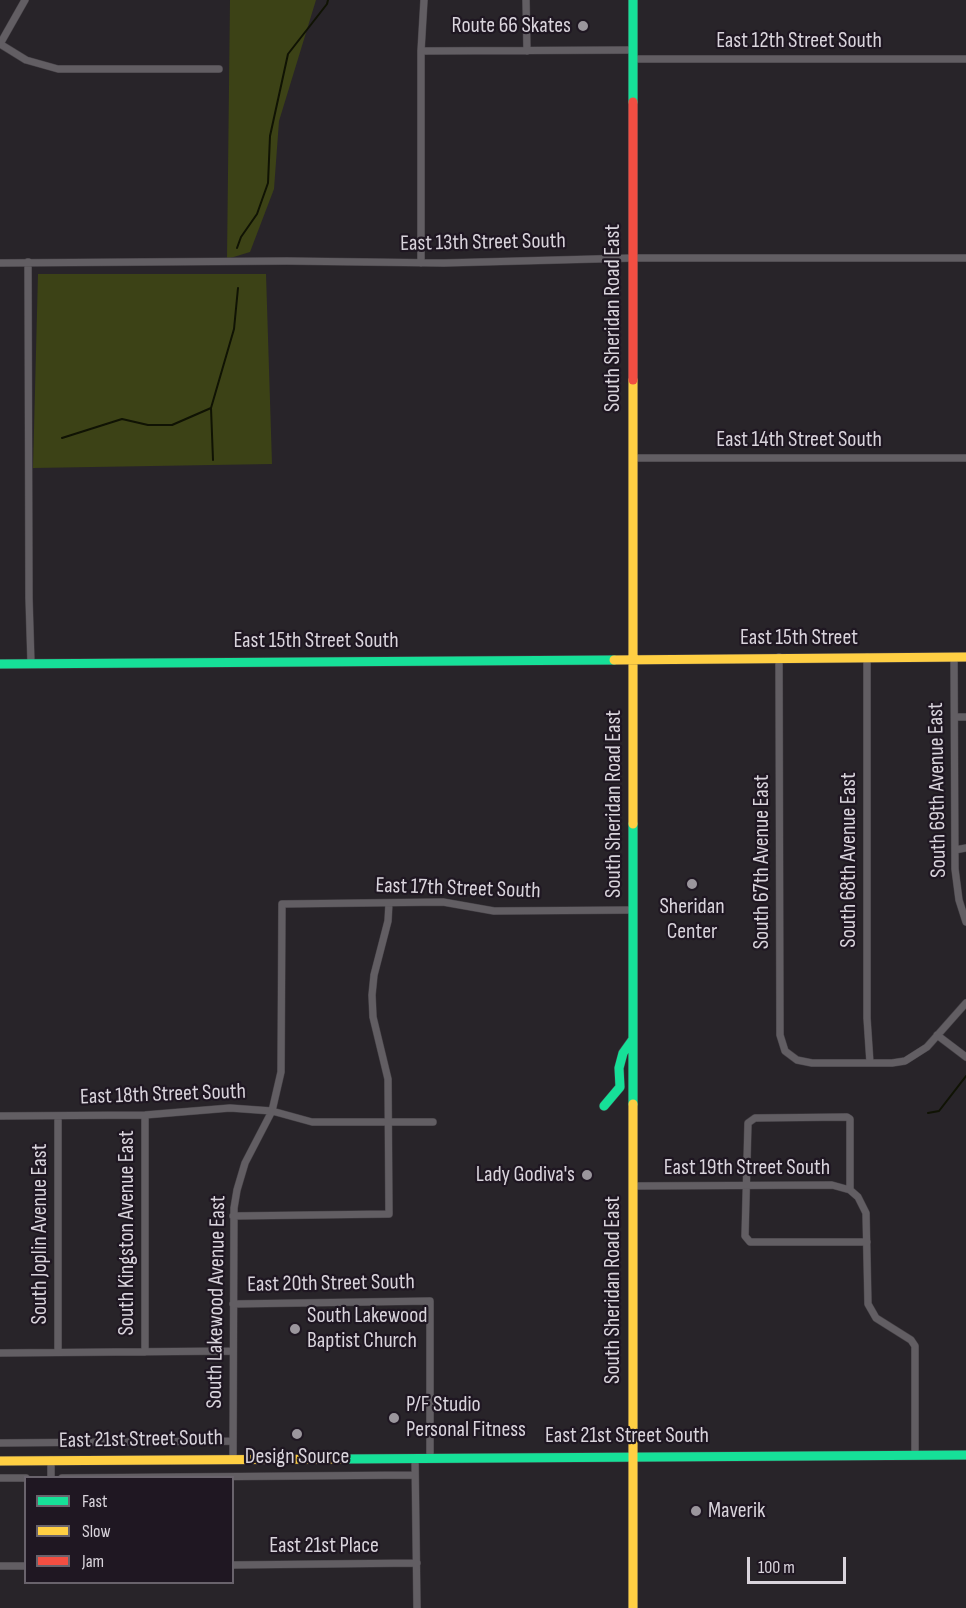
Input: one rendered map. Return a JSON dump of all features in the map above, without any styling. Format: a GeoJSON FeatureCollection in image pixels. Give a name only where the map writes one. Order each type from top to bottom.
{"type":"FeatureCollection","features":[{"type":"Feature","properties":{"kind":"main road","name":"South Sheridan Road East"},"geometry":{"type":"LineString","coordinates":[[633,0],[633,1608]]}},
{"type":"Feature","properties":{"kind":"main road","name":"East 15th Street"},"geometry":{"type":"LineString","coordinates":[[633,659],[966,657]]}},
{"type":"Feature","properties":{"kind":"main road","name":"East 15th Street South"},"geometry":{"type":"LineString","coordinates":[[0,663],[633,659]]}},
{"type":"Feature","properties":{"kind":"main road"},"geometry":{"type":"LineString","coordinates":[[604,1106],[620,1087],[619,1068],[623,1053],[633,1039]]}},
{"type":"Feature","properties":{"kind":"main road","name":"East 21st Street South"},"geometry":{"type":"LineString","coordinates":[[0,1461],[966,1455]]}},
{"type":"Feature","properties":{"kind":"street"},"geometry":{"type":"LineString","coordinates":[[25,0],[0,44],[26,60],[58,69],[219,69]]}},
{"type":"Feature","properties":{"kind":"street"},"geometry":{"type":"LineString","coordinates":[[421,263],[421,51],[424,0]]}},
{"type":"Feature","properties":{"kind":"street"},"geometry":{"type":"LineString","coordinates":[[526,0],[526,51]]}},
{"type":"Feature","properties":{"kind":"street","name":"East 12th Street South"},"geometry":{"type":"LineString","coordinates":[[421,51],[966,59]]}},
{"type":"Feature","properties":{"kind":"street","name":"East 13th Street South"},"geometry":{"type":"LineString","coordinates":[[0,263],[287,261],[421,263],[633,258],[966,258]]}},
{"type":"Feature","properties":{"kind":"street"},"geometry":{"type":"LineString","coordinates":[[28,262],[31,663]]}},
{"type":"Feature","properties":{"kind":"street","name":"East 14th Street South"},"geometry":{"type":"LineString","coordinates":[[633,458],[966,458]]}},
{"type":"Feature","properties":{"kind":"street","name":"South 67th Avenue East"},"geometry":{"type":"LineString","coordinates":[[779,657],[780,1035],[785,1051],[797,1060],[812,1064],[870,1064]]}},
{"type":"Feature","properties":{"kind":"street","name":"South 68th Avenue East"},"geometry":{"type":"LineString","coordinates":[[867,657],[867,1018],[870,1064]]}},
{"type":"Feature","properties":{"kind":"street","name":"South 69th Avenue East"},"geometry":{"type":"LineString","coordinates":[[954,657],[956,884],[966,922]]}},
{"type":"Feature","properties":{"kind":"street"},"geometry":{"type":"LineString","coordinates":[[955,717],[966,717]]}},
{"type":"Feature","properties":{"kind":"street"},"geometry":{"type":"LineString","coordinates":[[955,850],[966,848]]}},
{"type":"Feature","properties":{"kind":"street","name":"East 17th Street South"},"geometry":{"type":"LineString","coordinates":[[282,904],[443,902],[494,911],[633,910]]}},
{"type":"Feature","properties":{"kind":"street"},"geometry":{"type":"LineString","coordinates":[[233,1216],[389,1214],[388,1079],[373,1017],[372,995],[375,969],[388,921],[389,903]]}},
{"type":"Feature","properties":{"kind":"street","name":"South Lakewood Avenue East"},"geometry":{"type":"LineString","coordinates":[[233,1459],[233,1216],[237,1190],[245,1163],[272,1111],[279,1083],[282,1056],[282,904]]}},
{"type":"Feature","properties":{"kind":"street"},"geometry":{"type":"LineString","coordinates":[[870,1064],[892,1064],[905,1061],[927,1047],[966,1003]]}},
{"type":"Feature","properties":{"kind":"street"},"geometry":{"type":"LineString","coordinates":[[937,1035],[966,1057]]}},
{"type":"Feature","properties":{"kind":"street","name":"East 18th Street South"},"geometry":{"type":"LineString","coordinates":[[0,1116],[145,1115],[230,1108],[272,1111],[312,1122],[433,1122]]}},
{"type":"Feature","properties":{"kind":"street","name":"South Kingston Avenue East"},"geometry":{"type":"LineString","coordinates":[[145,1115],[145,1352]]}},
{"type":"Feature","properties":{"kind":"street","name":"South Joplin Avenue East"},"geometry":{"type":"LineString","coordinates":[[58,1116],[58,1353]]}},
{"type":"Feature","properties":{"kind":"street"},"geometry":{"type":"LineString","coordinates":[[850,1190],[851,1122],[847,1117],[755,1118],[748,1123],[745,1236],[750,1242],[867,1242],[867,1294],[872,1313],[883,1323],[911,1340],[915,1346],[915,1455]]}},
{"type":"Feature","properties":{"kind":"street","name":"East 19th Street South"},"geometry":{"type":"LineString","coordinates":[[633,1186],[832,1185],[850,1190],[858,1197],[866,1213],[867,1242]]}},
{"type":"Feature","properties":{"kind":"street","name":"East 20th Street South"},"geometry":{"type":"LineString","coordinates":[[233,1304],[430,1301],[430,1458]]}},
{"type":"Feature","properties":{"kind":"street"},"geometry":{"type":"LineString","coordinates":[[0,1353],[233,1352]]}},
{"type":"Feature","properties":{"kind":"street","name":"East 21st Street South"},"geometry":{"type":"LineString","coordinates":[[0,1443],[233,1442]]}},
{"type":"Feature","properties":{"kind":"street"},"geometry":{"type":"LineString","coordinates":[[415,1458],[417,1608]]}},
{"type":"Feature","properties":{"kind":"street"},"geometry":{"type":"LineString","coordinates":[[51,1460],[51,1476]]}},
{"type":"Feature","properties":{"kind":"street","name":"East 21st Street South"},"geometry":{"type":"LineString","coordinates":[[234,1477],[415,1475]]}},
{"type":"Feature","properties":{"kind":"street"},"geometry":{"type":"LineString","coordinates":[[0,1478],[24,1478]]}},
{"type":"Feature","properties":{"kind":"street","name":"East 21st Place"},"geometry":{"type":"LineString","coordinates":[[234,1565],[417,1563]]}},
{"type":"Feature","properties":{"kind":"street"},"geometry":{"type":"LineString","coordinates":[[0,1566],[24,1566]]}},
{"type":"Feature","properties":{"kind":"green space"},"geometry":{"type":"Polygon","coordinates":[[[230,0],[316,0],[279,121],[274,189],[250,252],[227,259],[230,0]]]}},
{"type":"Feature","properties":{"kind":"green space"},"geometry":{"type":"Polygon","coordinates":[[[38,274],[266,274],[272,464],[33,468],[38,274]]]}},
{"type":"Feature","properties":{"kind":"waterway"},"geometry":{"type":"LineString","coordinates":[[237,248],[241,237],[257,214],[268,183],[270,136],[288,54],[328,0]]}},
{"type":"Feature","properties":{"kind":"waterway"},"geometry":{"type":"LineString","coordinates":[[213,460],[211,408],[234,329],[238,288]]}},
{"type":"Feature","properties":{"kind":"waterway"},"geometry":{"type":"LineString","coordinates":[[62,438],[122,419],[148,425],[172,425],[211,408]]}},
{"type":"Feature","properties":{"kind":"waterway"},"geometry":{"type":"LineString","coordinates":[[928,1113],[939,1111],[966,1076]]}},
{"type":"Feature","properties":{"kind":"traffic: fast"},"geometry":{"type":"LineString","coordinates":[[633,0],[633,102]]}},
{"type":"Feature","properties":{"kind":"traffic: fast"},"geometry":{"type":"LineString","coordinates":[[0,664],[614,660]]}},
{"type":"Feature","properties":{"kind":"traffic: fast"},"geometry":{"type":"LineString","coordinates":[[633,824],[633,1104]]}},
{"type":"Feature","properties":{"kind":"traffic: fast"},"geometry":{"type":"LineString","coordinates":[[604,1106],[620,1087],[619,1068],[623,1053],[633,1039]]}},
{"type":"Feature","properties":{"kind":"traffic: fast"},"geometry":{"type":"LineString","coordinates":[[344,1459],[966,1455]]}},
{"type":"Feature","properties":{"kind":"traffic: slow"},"geometry":{"type":"LineString","coordinates":[[633,380],[633,824]]}},
{"type":"Feature","properties":{"kind":"traffic: slow"},"geometry":{"type":"LineString","coordinates":[[614,660],[966,657]]}},
{"type":"Feature","properties":{"kind":"traffic: slow"},"geometry":{"type":"LineString","coordinates":[[633,1104],[633,1608]]}},
{"type":"Feature","properties":{"kind":"traffic: slow"},"geometry":{"type":"LineString","coordinates":[[0,1461],[344,1459]]}},
{"type":"Feature","properties":{"kind":"traffic: jam"},"geometry":{"type":"LineString","coordinates":[[633,102],[633,380]]}},
{"type":"Feature","properties":{"kind":"place","name":"Route 66 Skates"},"geometry":{"type":"Point","coordinates":[583,26]}},
{"type":"Feature","properties":{"kind":"place","name":"Sheridan Center"},"geometry":{"type":"Point","coordinates":[692,884]}},
{"type":"Feature","properties":{"kind":"place","name":"Lady Godiva's"},"geometry":{"type":"Point","coordinates":[587,1175]}},
{"type":"Feature","properties":{"kind":"place","name":"South Lakewood Baptist Church"},"geometry":{"type":"Point","coordinates":[295,1329]}},
{"type":"Feature","properties":{"kind":"place","name":"P/F Studio Personal Fitness"},"geometry":{"type":"Point","coordinates":[394,1418]}},
{"type":"Feature","properties":{"kind":"place","name":"Design Source"},"geometry":{"type":"Point","coordinates":[297,1434]}},
{"type":"Feature","properties":{"kind":"place","name":"Maverik"},"geometry":{"type":"Point","coordinates":[696,1511]}}]}
